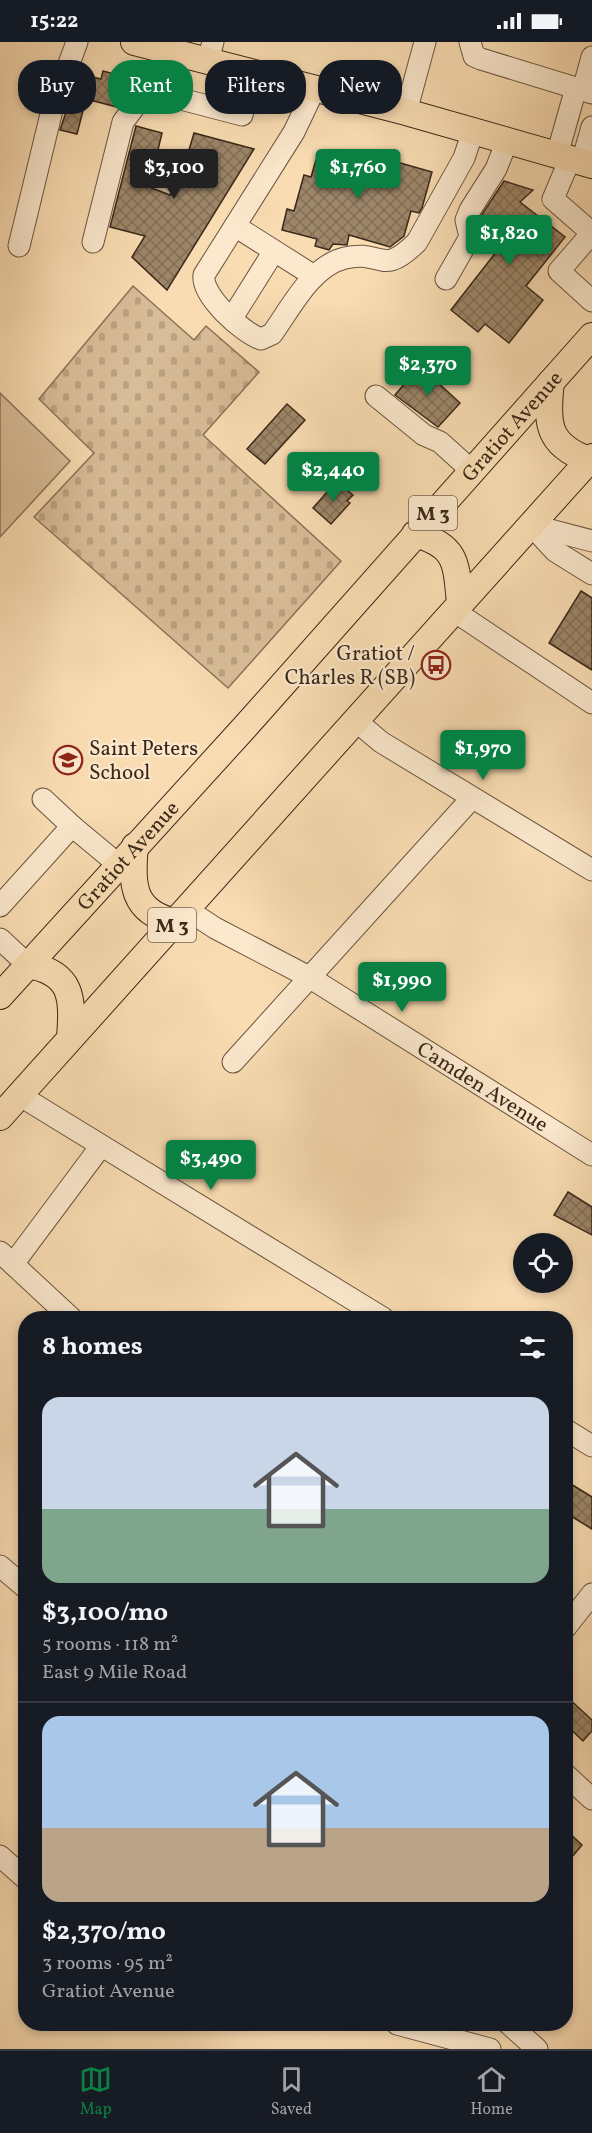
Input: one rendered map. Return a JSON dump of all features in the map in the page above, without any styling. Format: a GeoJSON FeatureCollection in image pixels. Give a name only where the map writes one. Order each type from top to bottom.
{"type":"FeatureCollection","features":[{"type":"Feature","properties":{"kind":"main road"},"geometry":{"type":"LineString","coordinates":[[134,42],[167,50],[211,51],[229,60]]}},
{"type":"Feature","properties":{"kind":"main road"},"geometry":{"type":"LineString","coordinates":[[306,86],[575,160]]}},
{"type":"Feature","properties":{"kind":"main road","name":"Gratiot Avenue"},"geometry":{"type":"LineString","coordinates":[[0,996],[592,336]]}},
{"type":"Feature","properties":{"kind":"main road"},"geometry":{"type":"LineString","coordinates":[[550,382],[548,409],[553,434],[569,452],[591,459]]}},
{"type":"Feature","properties":{"kind":"main road","name":"M 3"},"geometry":{"type":"LineString","coordinates":[[0,1117],[591,459]]}},
{"type":"Feature","properties":{"kind":"main road"},"geometry":{"type":"LineString","coordinates":[[415,534],[439,542],[448,549],[456,567],[457,607]]}},
{"type":"Feature","properties":{"kind":"main road"},"geometry":{"type":"LineString","coordinates":[[135,846],[134,874],[140,901],[153,915],[181,916]]}},
{"type":"Feature","properties":{"kind":"main road"},"geometry":{"type":"LineString","coordinates":[[28,965],[49,970],[64,983],[70,1001],[70,1038]]}},
{"type":"Feature","properties":{"kind":"street"},"geometry":{"type":"LineString","coordinates":[[19,246],[52,110],[76,42]]}},
{"type":"Feature","properties":{"kind":"street"},"geometry":{"type":"LineString","coordinates":[[406,112],[425,42]]}},
{"type":"Feature","properties":{"kind":"street"},"geometry":{"type":"LineString","coordinates":[[470,42],[474,56],[481,59],[584,90]]}},
{"type":"Feature","properties":{"kind":"street"},"geometry":{"type":"LineString","coordinates":[[165,60],[167,50]]}},
{"type":"Feature","properties":{"kind":"street"},"geometry":{"type":"LineString","coordinates":[[575,160],[584,90],[592,57]]}},
{"type":"Feature","properties":{"kind":"street"},"geometry":{"type":"LineString","coordinates":[[315,88],[294,132],[204,275],[203,282],[213,301],[256,337],[267,337],[272,334],[322,268],[344,258],[396,260],[417,242],[464,158],[473,131]]}},
{"type":"Feature","properties":{"kind":"street"},"geometry":{"type":"LineString","coordinates":[[93,242],[123,122],[129,114]]}},
{"type":"Feature","properties":{"kind":"street"},"geometry":{"type":"LineString","coordinates":[[592,127],[553,199],[592,233],[558,272],[592,301]]}},
{"type":"Feature","properties":{"kind":"street"},"geometry":{"type":"LineString","coordinates":[[446,279],[470,237],[466,220],[470,210],[496,169],[507,141]]}},
{"type":"Feature","properties":{"kind":"street"},"geometry":{"type":"LineString","coordinates":[[236,226],[314,276]]}},
{"type":"Feature","properties":{"kind":"street"},"geometry":{"type":"LineString","coordinates":[[232,318],[274,251]]}},
{"type":"Feature","properties":{"kind":"street"},"geometry":{"type":"LineString","coordinates":[[376,396],[424,435],[440,442],[471,470]]}},
{"type":"Feature","properties":{"kind":"street"},"geometry":{"type":"LineString","coordinates":[[531,525],[592,541]]}},
{"type":"Feature","properties":{"kind":"street"},"geometry":{"type":"LineString","coordinates":[[531,525],[555,552],[592,574]]}},
{"type":"Feature","properties":{"kind":"street"},"geometry":{"type":"LineString","coordinates":[[457,607],[592,703]]}},
{"type":"Feature","properties":{"kind":"street"},"geometry":{"type":"LineString","coordinates":[[355,720],[381,742],[592,870]]}},
{"type":"Feature","properties":{"kind":"street"},"geometry":{"type":"LineString","coordinates":[[232,1062],[472,798]]}},
{"type":"Feature","properties":{"kind":"street"},"geometry":{"type":"LineString","coordinates":[[43,800],[118,865]]}},
{"type":"Feature","properties":{"kind":"street"},"geometry":{"type":"LineString","coordinates":[[0,906],[72,826]]}},
{"type":"Feature","properties":{"kind":"street","name":"Camden Avenue"},"geometry":{"type":"LineString","coordinates":[[181,916],[215,928],[309,977],[592,1155]]}},
{"type":"Feature","properties":{"kind":"street"},"geometry":{"type":"LineString","coordinates":[[0,939],[28,965]]}},
{"type":"Feature","properties":{"kind":"street"},"geometry":{"type":"LineString","coordinates":[[19,1095],[372,1311]]}},
{"type":"Feature","properties":{"kind":"street"},"geometry":{"type":"LineString","coordinates":[[64,1311],[7,1258],[102,1146]]}},
{"type":"Feature","properties":{"kind":"street"},"geometry":{"type":"LineString","coordinates":[[573,1434],[592,1446]]}},
{"type":"Feature","properties":{"kind":"street"},"geometry":{"type":"LineString","coordinates":[[0,1566],[18,1581]]}},
{"type":"Feature","properties":{"kind":"street"},"geometry":{"type":"LineString","coordinates":[[573,1618],[592,1593]]}},
{"type":"Feature","properties":{"kind":"street"},"geometry":{"type":"LineString","coordinates":[[573,1781],[592,1799]]}},
{"type":"Feature","properties":{"kind":"street"},"geometry":{"type":"LineString","coordinates":[[0,1856],[18,1872]]}},
{"type":"Feature","properties":{"kind":"street"},"geometry":{"type":"LineString","coordinates":[[424,2031],[490,2049]]}},
{"type":"Feature","properties":{"kind":"street"},"geometry":{"type":"LineString","coordinates":[[517,2031],[537,2049]]}},
{"type":"Feature","properties":{"kind":"green space"},"geometry":{"type":"Polygon","coordinates":[[[133,286],[194,340],[206,326],[259,372],[203,435],[341,561],[228,688],[34,517],[94,453],[39,399],[133,286]]]}},
{"type":"Feature","properties":{"kind":"green space"},"geometry":{"type":"Polygon","coordinates":[[[0,393],[70,461],[0,537],[0,393]]]}},
{"type":"Feature","properties":{"kind":"building"},"geometry":{"type":"Polygon","coordinates":[[[103,71],[108,72],[108,105],[96,102],[96,78],[101,79],[103,71]]]}},
{"type":"Feature","properties":{"kind":"building"},"geometry":{"type":"Polygon","coordinates":[[[65,114],[82,114],[77,134],[60,130],[65,114]]]}},
{"type":"Feature","properties":{"kind":"building"},"geometry":{"type":"Polygon","coordinates":[[[136,126],[162,133],[149,187],[170,195],[182,174],[194,133],[254,149],[167,290],[132,257],[145,236],[110,227],[136,126]]]}},
{"type":"Feature","properties":{"kind":"building"},"geometry":{"type":"Polygon","coordinates":[[[355,150],[432,172],[422,208],[419,213],[411,211],[404,236],[390,247],[349,235],[347,245],[333,244],[329,250],[315,246],[317,239],[282,230],[287,209],[294,211],[304,175],[311,177],[316,160],[325,162],[328,152],[353,158],[355,150]]]}},
{"type":"Feature","properties":{"kind":"building"},"geometry":{"type":"Polygon","coordinates":[[[504,181],[533,190],[520,202],[565,237],[526,286],[543,300],[509,343],[485,324],[478,332],[451,310],[500,247],[497,245],[501,239],[480,223],[483,218],[481,216],[504,181]]]}},
{"type":"Feature","properties":{"kind":"building"},"geometry":{"type":"Polygon","coordinates":[[[420,366],[460,403],[438,427],[395,395],[420,366]]]}},
{"type":"Feature","properties":{"kind":"building"},"geometry":{"type":"Polygon","coordinates":[[[287,404],[305,420],[265,464],[247,449],[287,404]]]}},
{"type":"Feature","properties":{"kind":"building"},"geometry":{"type":"Polygon","coordinates":[[[336,482],[353,495],[347,501],[350,503],[331,524],[313,508],[336,482]]]}},
{"type":"Feature","properties":{"kind":"building"},"geometry":{"type":"Polygon","coordinates":[[[581,591],[592,598],[592,670],[549,643],[581,591]]]}},
{"type":"Feature","properties":{"kind":"building"},"geometry":{"type":"Polygon","coordinates":[[[568,1192],[592,1207],[592,1235],[554,1215],[568,1192]]]}},
{"type":"Feature","properties":{"kind":"building"},"geometry":{"type":"Polygon","coordinates":[[[573,1485],[592,1497],[592,1529],[573,1517],[573,1485]]]}},
{"type":"Feature","properties":{"kind":"building"},"geometry":{"type":"Polygon","coordinates":[[[573,1702],[592,1720],[592,1731],[583,1741],[573,1732],[573,1702]]]}},
{"type":"Feature","properties":{"kind":"building"},"geometry":{"type":"Polygon","coordinates":[[[573,1837],[582,1845],[573,1856],[573,1837]]]}},
{"type":"Feature","properties":{"kind":"place","name":"Gratiot / Charles R (SB)"},"geometry":{"type":"Point","coordinates":[436,665]}},
{"type":"Feature","properties":{"kind":"place","name":"Saint Peters School"},"geometry":{"type":"Point","coordinates":[68,760]}}]}
